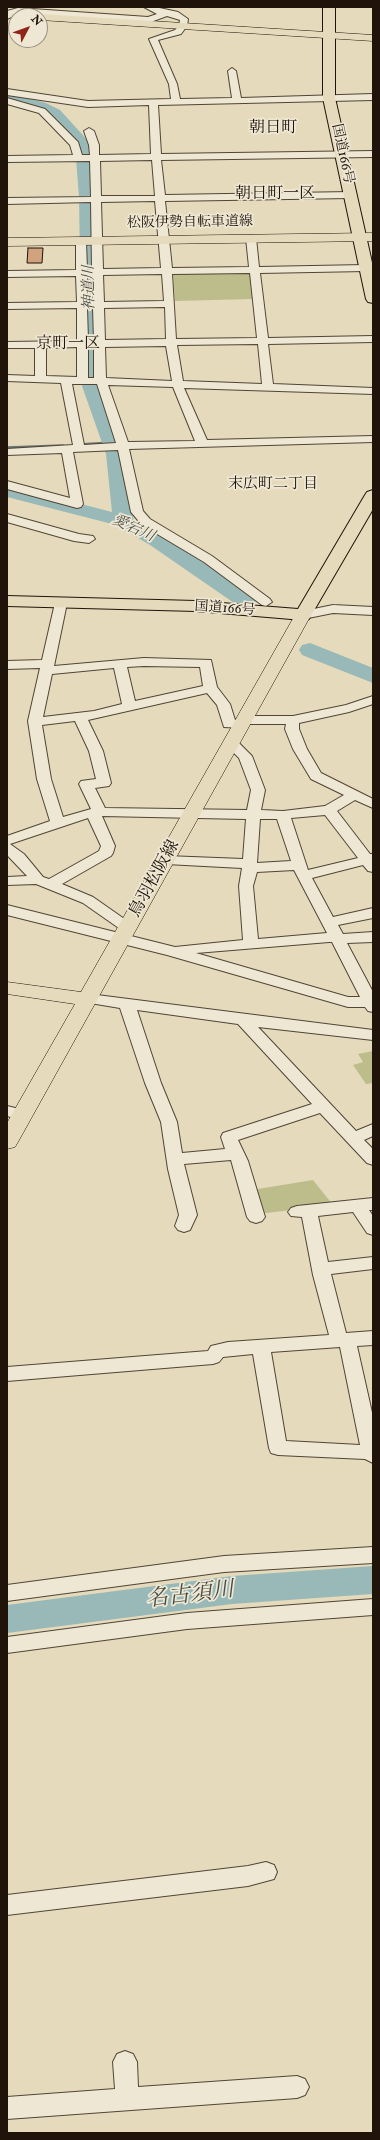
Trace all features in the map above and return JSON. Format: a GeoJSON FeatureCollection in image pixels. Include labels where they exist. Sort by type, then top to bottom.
{"type":"FeatureCollection","features":[{"type":"Feature","properties":{"kind":"highway","name":"国道166号"},"geometry":{"type":"LineString","coordinates":[[328,7],[330,35],[329,98],[373,299]]}},
{"type":"Feature","properties":{"kind":"highway"},"geometry":{"type":"LineString","coordinates":[[303,615],[373,495]]}},
{"type":"Feature","properties":{"kind":"highway","name":"国道166号"},"geometry":{"type":"LineString","coordinates":[[7,601],[196,606],[303,615]]}},
{"type":"Feature","properties":{"kind":"main road"},"geometry":{"type":"LineString","coordinates":[[48,12],[183,26],[373,38]]}},
{"type":"Feature","properties":{"kind":"main road","name":"松阪伊勢自転車道線"},"geometry":{"type":"LineString","coordinates":[[7,242],[373,237]]}},
{"type":"Feature","properties":{"kind":"main road","name":"鳥羽松阪線"},"geometry":{"type":"LineString","coordinates":[[7,1142],[14,1113],[89,999],[124,933],[232,744],[303,615]]}},
{"type":"Feature","properties":{"kind":"main road"},"geometry":{"type":"LineString","coordinates":[[7,988],[89,999]]}},
{"type":"Feature","properties":{"kind":"street"},"geometry":{"type":"LineString","coordinates":[[148,7],[182,18],[184,22],[183,26],[175,33],[159,36],[153,39],[153,42],[173,84],[176,102]]}},
{"type":"Feature","properties":{"kind":"street"},"geometry":{"type":"LineString","coordinates":[[48,12],[148,20],[165,13]]}},
{"type":"Feature","properties":{"kind":"street"},"geometry":{"type":"LineString","coordinates":[[48,23],[148,29],[154,31],[159,36]]}},
{"type":"Feature","properties":{"kind":"street"},"geometry":{"type":"LineString","coordinates":[[232,71],[237,101]]}},
{"type":"Feature","properties":{"kind":"street"},"geometry":{"type":"LineString","coordinates":[[7,92],[88,104],[373,97]]}},
{"type":"Feature","properties":{"kind":"street"},"geometry":{"type":"LineString","coordinates":[[7,101],[42,112],[75,144],[86,158],[95,200],[100,305],[100,382],[123,446],[137,512],[141,517],[208,559],[266,602]]}},
{"type":"Feature","properties":{"kind":"street"},"geometry":{"type":"LineString","coordinates":[[153,103],[156,157],[170,304],[171,342],[178,386],[202,443]]}},
{"type":"Feature","properties":{"kind":"street"},"geometry":{"type":"LineString","coordinates":[[86,158],[94,145],[89,131]]}},
{"type":"Feature","properties":{"kind":"street"},"geometry":{"type":"LineString","coordinates":[[7,159],[373,154]]}},
{"type":"Feature","properties":{"kind":"street"},"geometry":{"type":"LineString","coordinates":[[7,201],[351,195]]}},
{"type":"Feature","properties":{"kind":"street"},"geometry":{"type":"LineString","coordinates":[[251,238],[261,341],[268,388]]}},
{"type":"Feature","properties":{"kind":"street"},"geometry":{"type":"LineString","coordinates":[[81,241],[84,382]]}},
{"type":"Feature","properties":{"kind":"street"},"geometry":{"type":"LineString","coordinates":[[7,274],[365,268]]}},
{"type":"Feature","properties":{"kind":"street"},"geometry":{"type":"LineString","coordinates":[[7,306],[170,304]]}},
{"type":"Feature","properties":{"kind":"street"},"geometry":{"type":"LineString","coordinates":[[7,345],[373,339]]}},
{"type":"Feature","properties":{"kind":"street"},"geometry":{"type":"LineString","coordinates":[[40,380],[41,344]]}},
{"type":"Feature","properties":{"kind":"street"},"geometry":{"type":"LineString","coordinates":[[7,378],[178,386],[373,391]]}},
{"type":"Feature","properties":{"kind":"street"},"geometry":{"type":"LineString","coordinates":[[7,485],[77,504],[75,447],[66,381]]}},
{"type":"Feature","properties":{"kind":"street"},"geometry":{"type":"LineString","coordinates":[[7,452],[75,447],[373,439]]}},
{"type":"Feature","properties":{"kind":"street"},"geometry":{"type":"LineString","coordinates":[[7,518],[78,538],[89,539]]}},
{"type":"Feature","properties":{"kind":"street"},"geometry":{"type":"LineString","coordinates":[[58,823],[44,778],[36,722],[61,603]]}},
{"type":"Feature","properties":{"kind":"street"},"geometry":{"type":"LineString","coordinates":[[303,615],[333,609],[373,611]]}},
{"type":"Feature","properties":{"kind":"street"},"geometry":{"type":"LineString","coordinates":[[303,615],[326,619],[373,621]]}},
{"type":"Feature","properties":{"kind":"street"},"geometry":{"type":"LineString","coordinates":[[7,665],[48,667],[163,662],[206,663],[210,688],[223,704],[229,724],[293,720],[349,708],[372,700]]}},
{"type":"Feature","properties":{"kind":"street"},"geometry":{"type":"LineString","coordinates":[[120,664],[129,705]]}},
{"type":"Feature","properties":{"kind":"street"},"geometry":{"type":"LineString","coordinates":[[36,722],[80,717],[210,688]]}},
{"type":"Feature","properties":{"kind":"street"},"geometry":{"type":"LineString","coordinates":[[44,883],[106,853],[108,846],[86,784],[104,782],[96,751],[80,717]]}},
{"type":"Feature","properties":{"kind":"street"},"geometry":{"type":"LineString","coordinates":[[293,720],[292,729],[300,749],[316,776],[373,804]]}},
{"type":"Feature","properties":{"kind":"street"},"geometry":{"type":"LineString","coordinates":[[232,744],[245,756],[258,790],[253,813],[246,886],[251,944]]}},
{"type":"Feature","properties":{"kind":"street"},"geometry":{"type":"LineString","coordinates":[[7,841],[58,823],[96,812],[192,812],[283,815],[328,810],[354,795]]}},
{"type":"Feature","properties":{"kind":"street"},"geometry":{"type":"LineString","coordinates":[[328,810],[371,862]]}},
{"type":"Feature","properties":{"kind":"street"},"geometry":{"type":"LineString","coordinates":[[7,910],[124,933],[171,951],[348,1002],[370,995],[302,871],[283,815]]}},
{"type":"Feature","properties":{"kind":"street"},"geometry":{"type":"LineString","coordinates":[[7,848],[19,857],[44,883]]}},
{"type":"Feature","properties":{"kind":"street"},"geometry":{"type":"LineString","coordinates":[[166,860],[302,871],[371,862]]}},
{"type":"Feature","properties":{"kind":"street"},"geometry":{"type":"LineString","coordinates":[[7,881],[44,883],[88,900],[124,933]]}},
{"type":"Feature","properties":{"kind":"street"},"geometry":{"type":"LineString","coordinates":[[330,922],[373,913]]}},
{"type":"Feature","properties":{"kind":"street"},"geometry":{"type":"LineString","coordinates":[[171,951],[329,937],[339,940],[373,937]]}},
{"type":"Feature","properties":{"kind":"street"},"geometry":{"type":"LineString","coordinates":[[89,999],[244,1020],[373,1035]]}},
{"type":"Feature","properties":{"kind":"street"},"geometry":{"type":"LineString","coordinates":[[127,1005],[153,1083],[169,1122],[174,1159],[188,1215],[184,1226]]}},
{"type":"Feature","properties":{"kind":"street"},"geometry":{"type":"LineString","coordinates":[[244,1020],[373,1159]]}},
{"type":"Feature","properties":{"kind":"street"},"geometry":{"type":"LineString","coordinates":[[256,1217],[240,1160],[235,1154],[229,1137],[323,1106]]}},
{"type":"Feature","properties":{"kind":"street"},"geometry":{"type":"LineString","coordinates":[[353,1138],[373,1130]]}},
{"type":"Feature","properties":{"kind":"street"},"geometry":{"type":"LineString","coordinates":[[174,1159],[235,1154]]}},
{"type":"Feature","properties":{"kind":"street"},"geometry":{"type":"LineString","coordinates":[[261,1346],[278,1448],[360,1452],[372,1454],[368,1409],[343,1340],[303,1212],[365,1205],[373,1229]]}},
{"type":"Feature","properties":{"kind":"street"},"geometry":{"type":"LineString","coordinates":[[322,1269],[373,1263]]}},
{"type":"Feature","properties":{"kind":"street"},"geometry":{"type":"LineString","coordinates":[[7,1374],[213,1357],[217,1351],[261,1346],[373,1338]]}},
{"type":"Feature","properties":{"kind":"street"},"geometry":{"type":"LineString","coordinates":[[7,1594],[224,1564],[373,1555]]}},
{"type":"Feature","properties":{"kind":"street"},"geometry":{"type":"LineString","coordinates":[[7,1645],[187,1621],[373,1607]]}},
{"type":"Feature","properties":{"kind":"street"},"geometry":{"type":"LineString","coordinates":[[7,1905],[248,1876],[266,1872]]}},
{"type":"Feature","properties":{"kind":"street"},"geometry":{"type":"LineString","coordinates":[[125,2062],[127,2099]]}},
{"type":"Feature","properties":{"kind":"street"},"geometry":{"type":"LineString","coordinates":[[7,2108],[297,2087]]}},
{"type":"Feature","properties":{"kind":"green space"},"geometry":{"type":"Polygon","coordinates":[[[251,273],[252,299],[175,301],[173,274],[251,273]]]}},
{"type":"Feature","properties":{"kind":"green space"},"geometry":{"type":"Polygon","coordinates":[[[373,1051],[373,1083],[366,1084],[353,1065],[363,1062],[358,1054],[373,1051]]]}},
{"type":"Feature","properties":{"kind":"green space"},"geometry":{"type":"Polygon","coordinates":[[[313,1180],[333,1205],[258,1214],[252,1190],[313,1180]]]}},
{"type":"Feature","properties":{"kind":"building"},"geometry":{"type":"Polygon","coordinates":[[[28,248],[43,248],[42,263],[27,263],[28,248]]]}},
{"type":"Feature","properties":{"kind":"waterway","name":"神道川"},"geometry":{"type":"LineString","coordinates":[[7,98],[40,106],[54,113],[83,144],[86,160],[88,197],[92,386],[116,454],[123,521]]}},
{"type":"Feature","properties":{"kind":"waterway"},"geometry":{"type":"LineString","coordinates":[[79,445],[112,443]]}},
{"type":"Feature","properties":{"kind":"waterway"},"geometry":{"type":"LineString","coordinates":[[7,448],[63,446]]}},
{"type":"Feature","properties":{"kind":"waterway","name":"愛宕川"},"geometry":{"type":"LineString","coordinates":[[7,491],[123,521]]}},
{"type":"Feature","properties":{"kind":"waterway","name":"愛宕川"},"geometry":{"type":"LineString","coordinates":[[123,521],[158,540],[245,600]]}},
{"type":"Feature","properties":{"kind":"waterway","name":"愛宕川"},"geometry":{"type":"LineString","coordinates":[[310,650],[373,676]]}},
{"type":"Feature","properties":{"kind":"waterway","name":"名古須川"},"geometry":{"type":"LineString","coordinates":[[7,1619],[232,1590],[373,1580]]}},
{"type":"Feature","properties":{"kind":"district","name":"朝日町"},"geometry":{"type":"Point","coordinates":[273,129]}},
{"type":"Feature","properties":{"kind":"district","name":"朝日町一区"},"geometry":{"type":"Point","coordinates":[275,195]}},
{"type":"Feature","properties":{"kind":"district","name":"京町一区"},"geometry":{"type":"Point","coordinates":[68,345]}},
{"type":"Feature","properties":{"kind":"district","name":"末広町二丁目"},"geometry":{"type":"Point","coordinates":[273,485]}}]}
